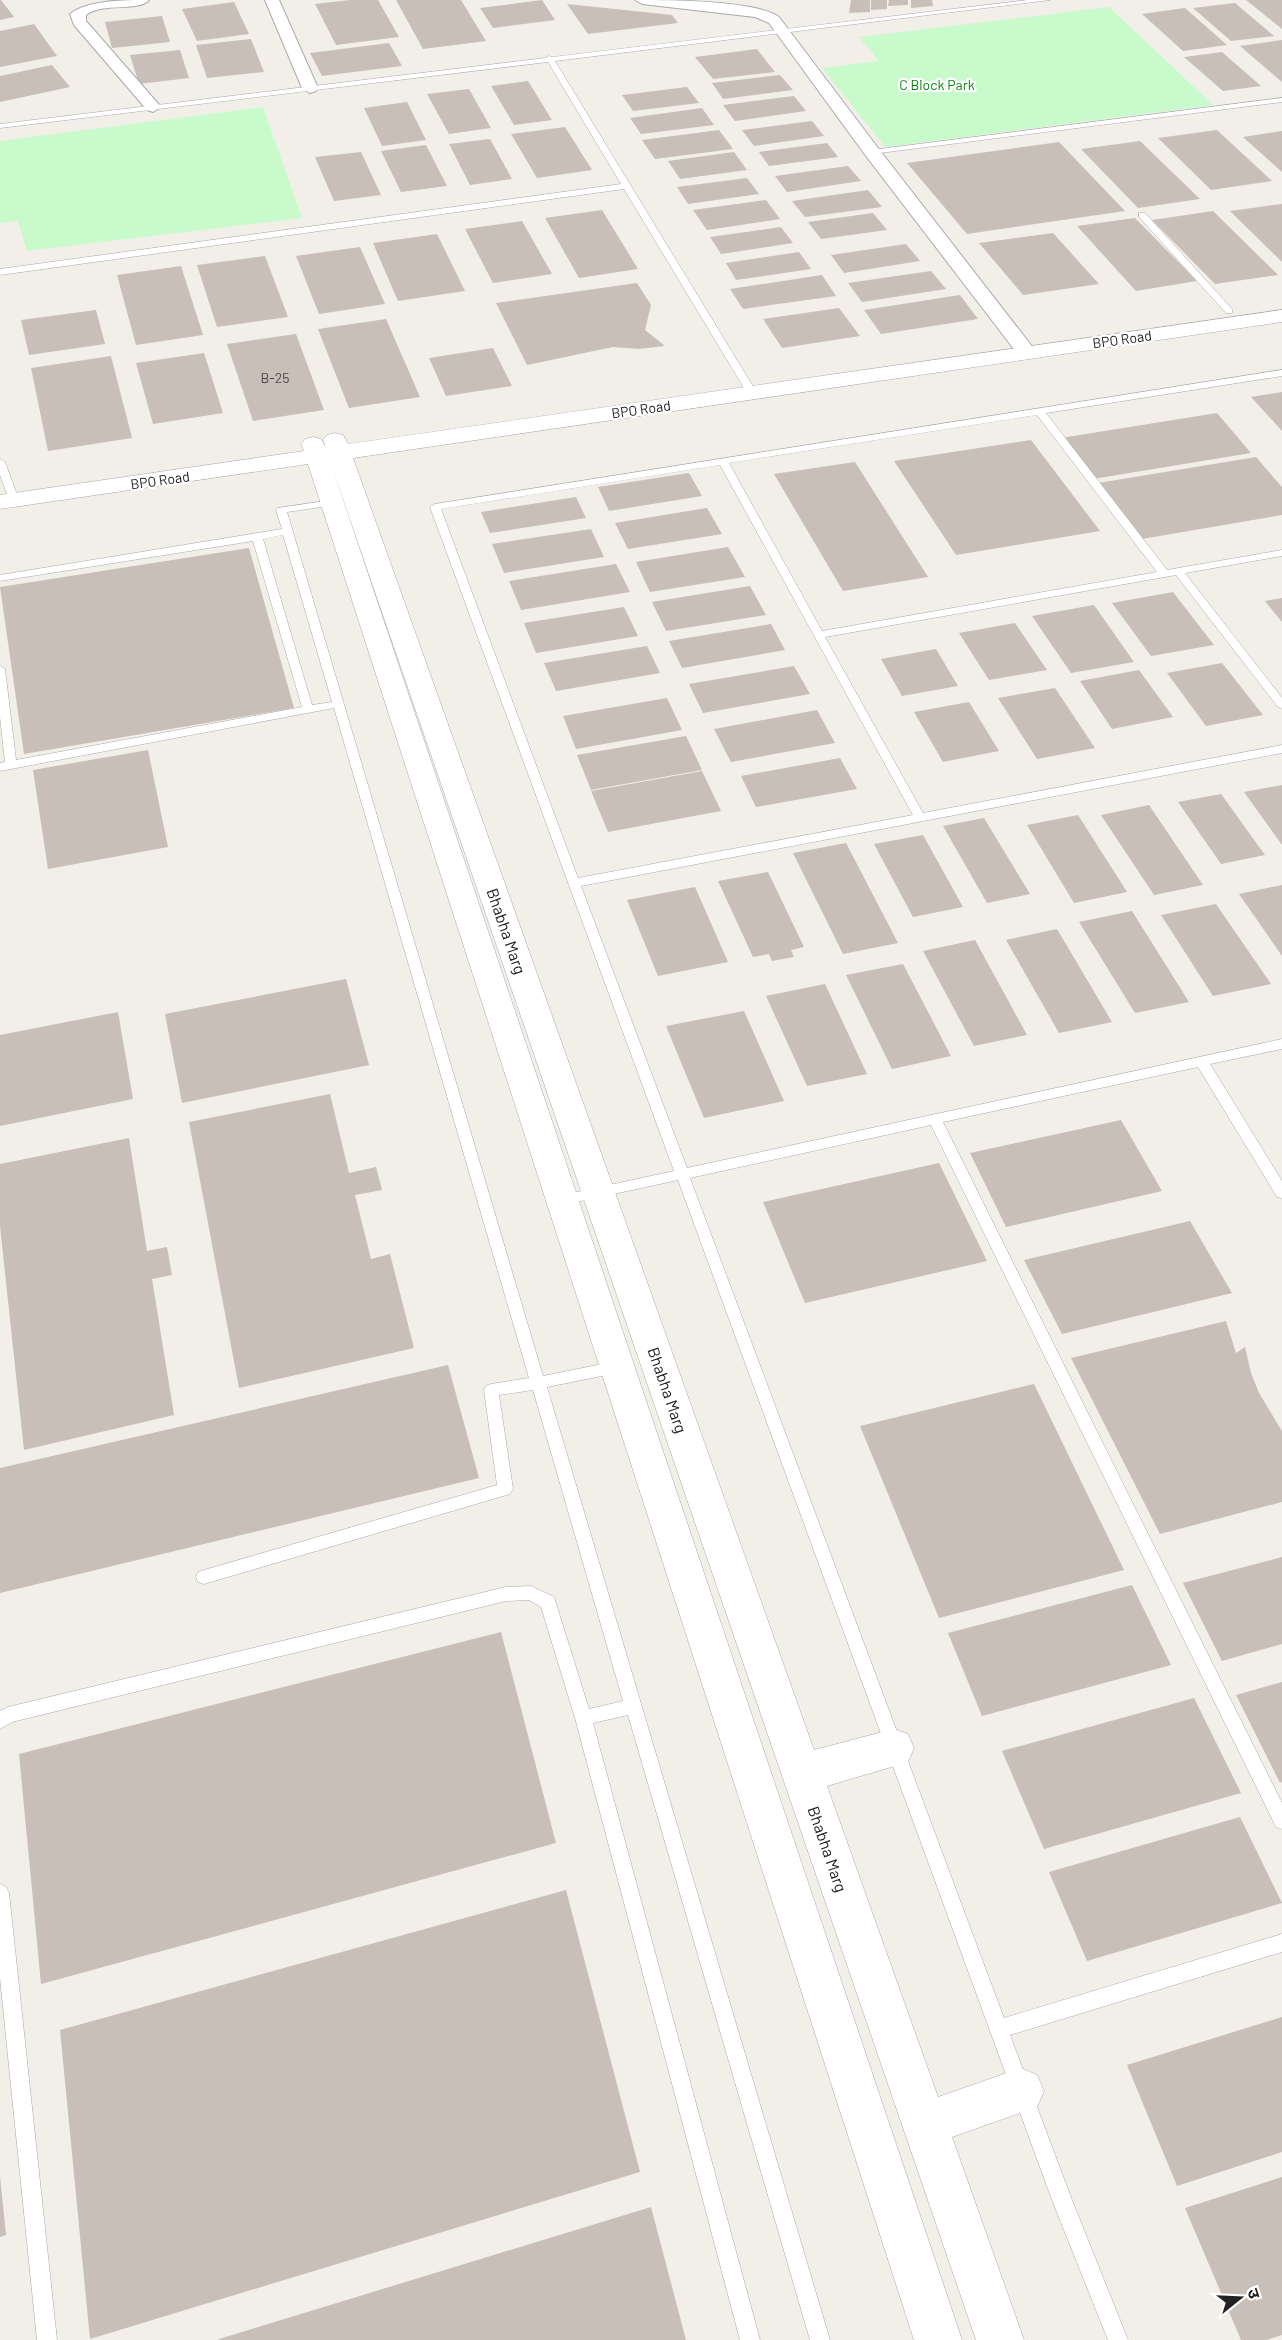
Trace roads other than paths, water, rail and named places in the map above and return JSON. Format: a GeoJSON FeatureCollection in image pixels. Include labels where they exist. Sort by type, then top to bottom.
{"type":"FeatureCollection","features":[{"type":"Feature","properties":{"kind":"street"},"geometry":{"type":"LineString","coordinates":[[142,0],[96,5],[83,9],[78,15],[79,21],[153,107]]}},
{"type":"Feature","properties":{"kind":"street"},"geometry":{"type":"LineString","coordinates":[[272,0],[310,88]]}},
{"type":"Feature","properties":{"kind":"street"},"geometry":{"type":"LineString","coordinates":[[642,0],[755,12],[766,14],[774,20],[1022,347]]}},
{"type":"Feature","properties":{"kind":"street","name":"BPO Road"},"geometry":{"type":"LineString","coordinates":[[1022,347],[1229,310],[1282,303]]}},
{"type":"Feature","properties":{"kind":"street","name":"BPO Road"},"geometry":{"type":"LineString","coordinates":[[5,493],[1022,347],[1282,316]]}},
{"type":"Feature","properties":{"kind":"street","name":"Bhabha Marg"},"geometry":{"type":"LineString","coordinates":[[326,448],[332,503],[939,2340]]}},
{"type":"Feature","properties":{"kind":"street","name":"Bhabha Marg"},"geometry":{"type":"LineString","coordinates":[[326,448],[598,1192],[1000,2340]]}},
{"type":"Feature","properties":{"kind":"street"},"geometry":{"type":"LineString","coordinates":[[801,1773],[894,1748]]}},
{"type":"Feature","properties":{"kind":"street"},"geometry":{"type":"LineString","coordinates":[[924,2124],[1022,2091]]}},
{"type":"Feature","properties":{"kind":"lane"},"geometry":{"type":"LineString","coordinates":[[0,126],[780,30],[1046,0]]}},
{"type":"Feature","properties":{"kind":"lane"},"geometry":{"type":"LineString","coordinates":[[949,2],[949,11]]}},
{"type":"Feature","properties":{"kind":"lane"},"geometry":{"type":"LineString","coordinates":[[549,58],[748,387]]}},
{"type":"Feature","properties":{"kind":"lane"},"geometry":{"type":"LineString","coordinates":[[872,152],[1282,100]]}},
{"type":"Feature","properties":{"kind":"lane"},"geometry":{"type":"LineString","coordinates":[[0,272],[626,186]]}},
{"type":"Feature","properties":{"kind":"lane"},"geometry":{"type":"LineString","coordinates":[[1142,216],[1229,310]]}},
{"type":"Feature","properties":{"kind":"lane"},"geometry":{"type":"LineString","coordinates":[[1118,2340],[894,1748],[435,507],[1282,373]]}},
{"type":"Feature","properties":{"kind":"lane"},"geometry":{"type":"LineString","coordinates":[[1039,411],[1164,574]]}},
{"type":"Feature","properties":{"kind":"lane"},"geometry":{"type":"LineString","coordinates":[[723,461],[920,818]]}},
{"type":"Feature","properties":{"kind":"lane"},"geometry":{"type":"LineString","coordinates":[[0,462],[5,493]]}},
{"type":"Feature","properties":{"kind":"lane"},"geometry":{"type":"LineString","coordinates":[[332,503],[281,510],[820,2340]]}},
{"type":"Feature","properties":{"kind":"lane"},"geometry":{"type":"LineString","coordinates":[[0,578],[287,531]]}},
{"type":"Feature","properties":{"kind":"lane"},"geometry":{"type":"LineString","coordinates":[[257,537],[308,710]]}},
{"type":"Feature","properties":{"kind":"lane"},"geometry":{"type":"LineString","coordinates":[[819,635],[1282,553]]}},
{"type":"Feature","properties":{"kind":"lane"},"geometry":{"type":"LineString","coordinates":[[1179,572],[1282,705]]}},
{"type":"Feature","properties":{"kind":"lane"},"geometry":{"type":"LineString","coordinates":[[0,669],[5,766],[338,704]]}},
{"type":"Feature","properties":{"kind":"lane"},"geometry":{"type":"LineString","coordinates":[[574,883],[1282,749]]}},
{"type":"Feature","properties":{"kind":"lane"},"geometry":{"type":"LineString","coordinates":[[562,1200],[1282,1044]]}},
{"type":"Feature","properties":{"kind":"lane"},"geometry":{"type":"LineString","coordinates":[[1201,1061],[1282,1194]]}},
{"type":"Feature","properties":{"kind":"lane"},"geometry":{"type":"LineString","coordinates":[[935,1119],[1282,1821]]}},
{"type":"Feature","properties":{"kind":"lane"},"geometry":{"type":"LineString","coordinates":[[204,1577],[505,1489],[491,1390],[617,1367]]}},
{"type":"Feature","properties":{"kind":"lane"},"geometry":{"type":"LineString","coordinates":[[0,1721],[8,1715],[506,1594],[531,1593],[548,1602],[583,1718],[750,2340]]}},
{"type":"Feature","properties":{"kind":"lane"},"geometry":{"type":"LineString","coordinates":[[583,1718],[633,1706]]}},
{"type":"Feature","properties":{"kind":"lane"},"geometry":{"type":"LineString","coordinates":[[0,1893],[47,2340]]}},
{"type":"Feature","properties":{"kind":"lane"},"geometry":{"type":"LineString","coordinates":[[999,2029],[1282,1943]]}},
{"type":"Feature","properties":{"kind":"park label","name":"C Block Park"},"geometry":{"type":"Point","coordinates":[937,84]}}]}
